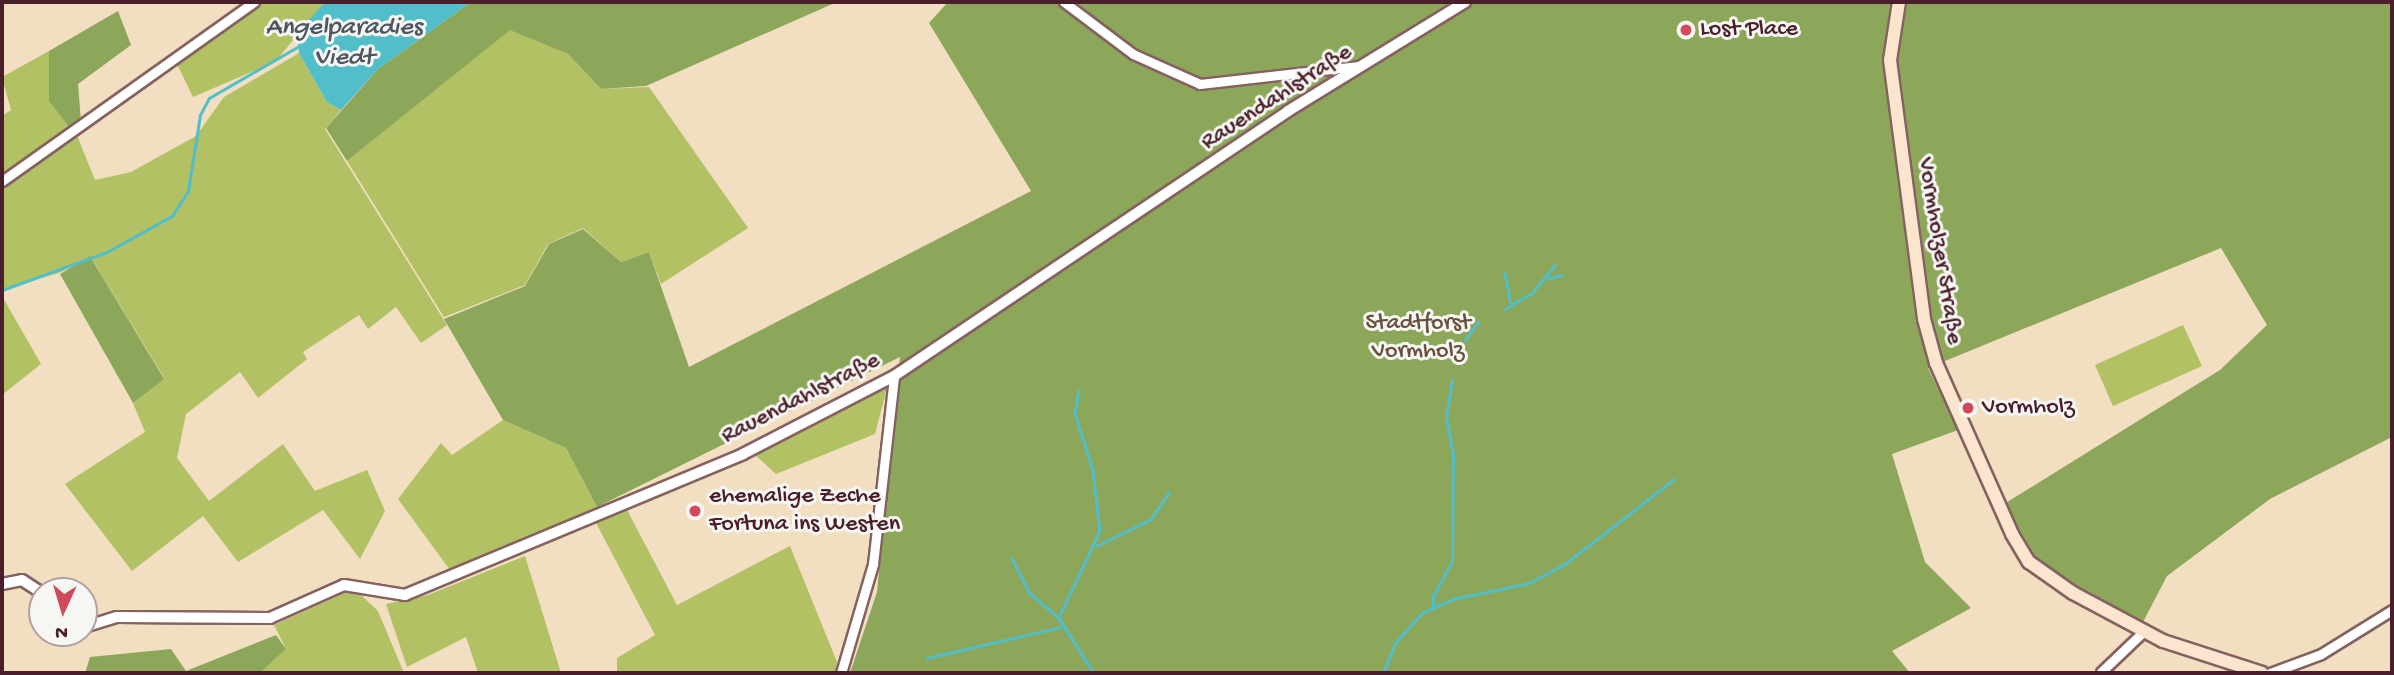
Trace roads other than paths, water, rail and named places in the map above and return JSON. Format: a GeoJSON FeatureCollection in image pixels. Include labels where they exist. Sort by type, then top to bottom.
{"type":"FeatureCollection","features":[{"type":"Feature","properties":{"kind":"main road","name":"Vormholzer Straße"},"geometry":{"type":"LineString","coordinates":[[1899,2],[1889,60],[1924,319],[1936,363],[2023,554],[2050,578],[2144,631],[2262,673]]}},
{"type":"Feature","properties":{"kind":"street"},"geometry":{"type":"LineString","coordinates":[[2,181],[254,2]]}},
{"type":"Feature","properties":{"kind":"street"},"geometry":{"type":"LineString","coordinates":[[1064,2],[1133,54],[1200,84],[1364,66]]}},
{"type":"Feature","properties":{"kind":"street","name":"Rauendahlstraße"},"geometry":{"type":"LineString","coordinates":[[98,623],[117,617],[270,618],[344,585],[387,597],[414,592],[743,454],[894,376],[1465,2]]}},
{"type":"Feature","properties":{"kind":"street"},"geometry":{"type":"LineString","coordinates":[[841,673],[873,564],[894,376]]}},
{"type":"Feature","properties":{"kind":"street"},"geometry":{"type":"LineString","coordinates":[[2,584],[22,580],[28,584]]}},
{"type":"Feature","properties":{"kind":"street"},"geometry":{"type":"LineString","coordinates":[[2270,673],[2329,650],[2392,610]]}},
{"type":"Feature","properties":{"kind":"street"},"geometry":{"type":"LineString","coordinates":[[2101,672],[2144,631]]}},
{"type":"Feature","properties":{"kind":"water","name":"Angelparadies Viedt"},"geometry":{"type":"Polygon","coordinates":[[[325,2],[471,2],[378,69],[341,110],[327,102],[299,53],[297,33],[325,2]]]}},
{"type":"Feature","properties":{"kind":"waterway"},"geometry":{"type":"LineString","coordinates":[[2,290],[107,252],[172,216],[188,191],[200,115],[209,98],[299,46]]}},
{"type":"Feature","properties":{"kind":"waterway"},"geometry":{"type":"LineString","coordinates":[[1505,309],[1532,293],[1555,265]]}},
{"type":"Feature","properties":{"kind":"waterway"},"geometry":{"type":"LineString","coordinates":[[1505,273],[1511,304]]}},
{"type":"Feature","properties":{"kind":"waterway"},"geometry":{"type":"LineString","coordinates":[[1548,278],[1562,275]]}},
{"type":"Feature","properties":{"kind":"waterway"},"geometry":{"type":"LineString","coordinates":[[1465,340],[1478,322]]}},
{"type":"Feature","properties":{"kind":"waterway"},"geometry":{"type":"LineString","coordinates":[[1433,608],[1433,596],[1452,562],[1453,454],[1446,418],[1452,379]]}},
{"type":"Feature","properties":{"kind":"waterway"},"geometry":{"type":"LineString","coordinates":[[1079,391],[1075,413],[1093,470],[1100,531],[1059,618],[1094,673]]}},
{"type":"Feature","properties":{"kind":"waterway"},"geometry":{"type":"LineString","coordinates":[[1383,673],[1395,643],[1422,613],[1453,599],[1529,583],[1565,564],[1674,479]]}},
{"type":"Feature","properties":{"kind":"waterway"},"geometry":{"type":"LineString","coordinates":[[1096,546],[1151,519],[1169,492]]}},
{"type":"Feature","properties":{"kind":"waterway"},"geometry":{"type":"LineString","coordinates":[[1012,558],[1030,593],[1058,617]]}},
{"type":"Feature","properties":{"kind":"waterway"},"geometry":{"type":"LineString","coordinates":[[927,658],[1061,627]]}},
{"type":"Feature","properties":{"kind":"place","name":"Lost Place"},"geometry":{"type":"Point","coordinates":[1686,30]}},
{"type":"Feature","properties":{"kind":"place","name":"Vormholz"},"geometry":{"type":"Point","coordinates":[1968,408]}},
{"type":"Feature","properties":{"kind":"place","name":"ehemalige Zeche Fortuna ins Westen"},"geometry":{"type":"Point","coordinates":[695,511]}},
{"type":"Feature","properties":{"kind":"park label","name":"Stadtforst Vormholz"},"geometry":{"type":"Point","coordinates":[1418,338]}}]}
